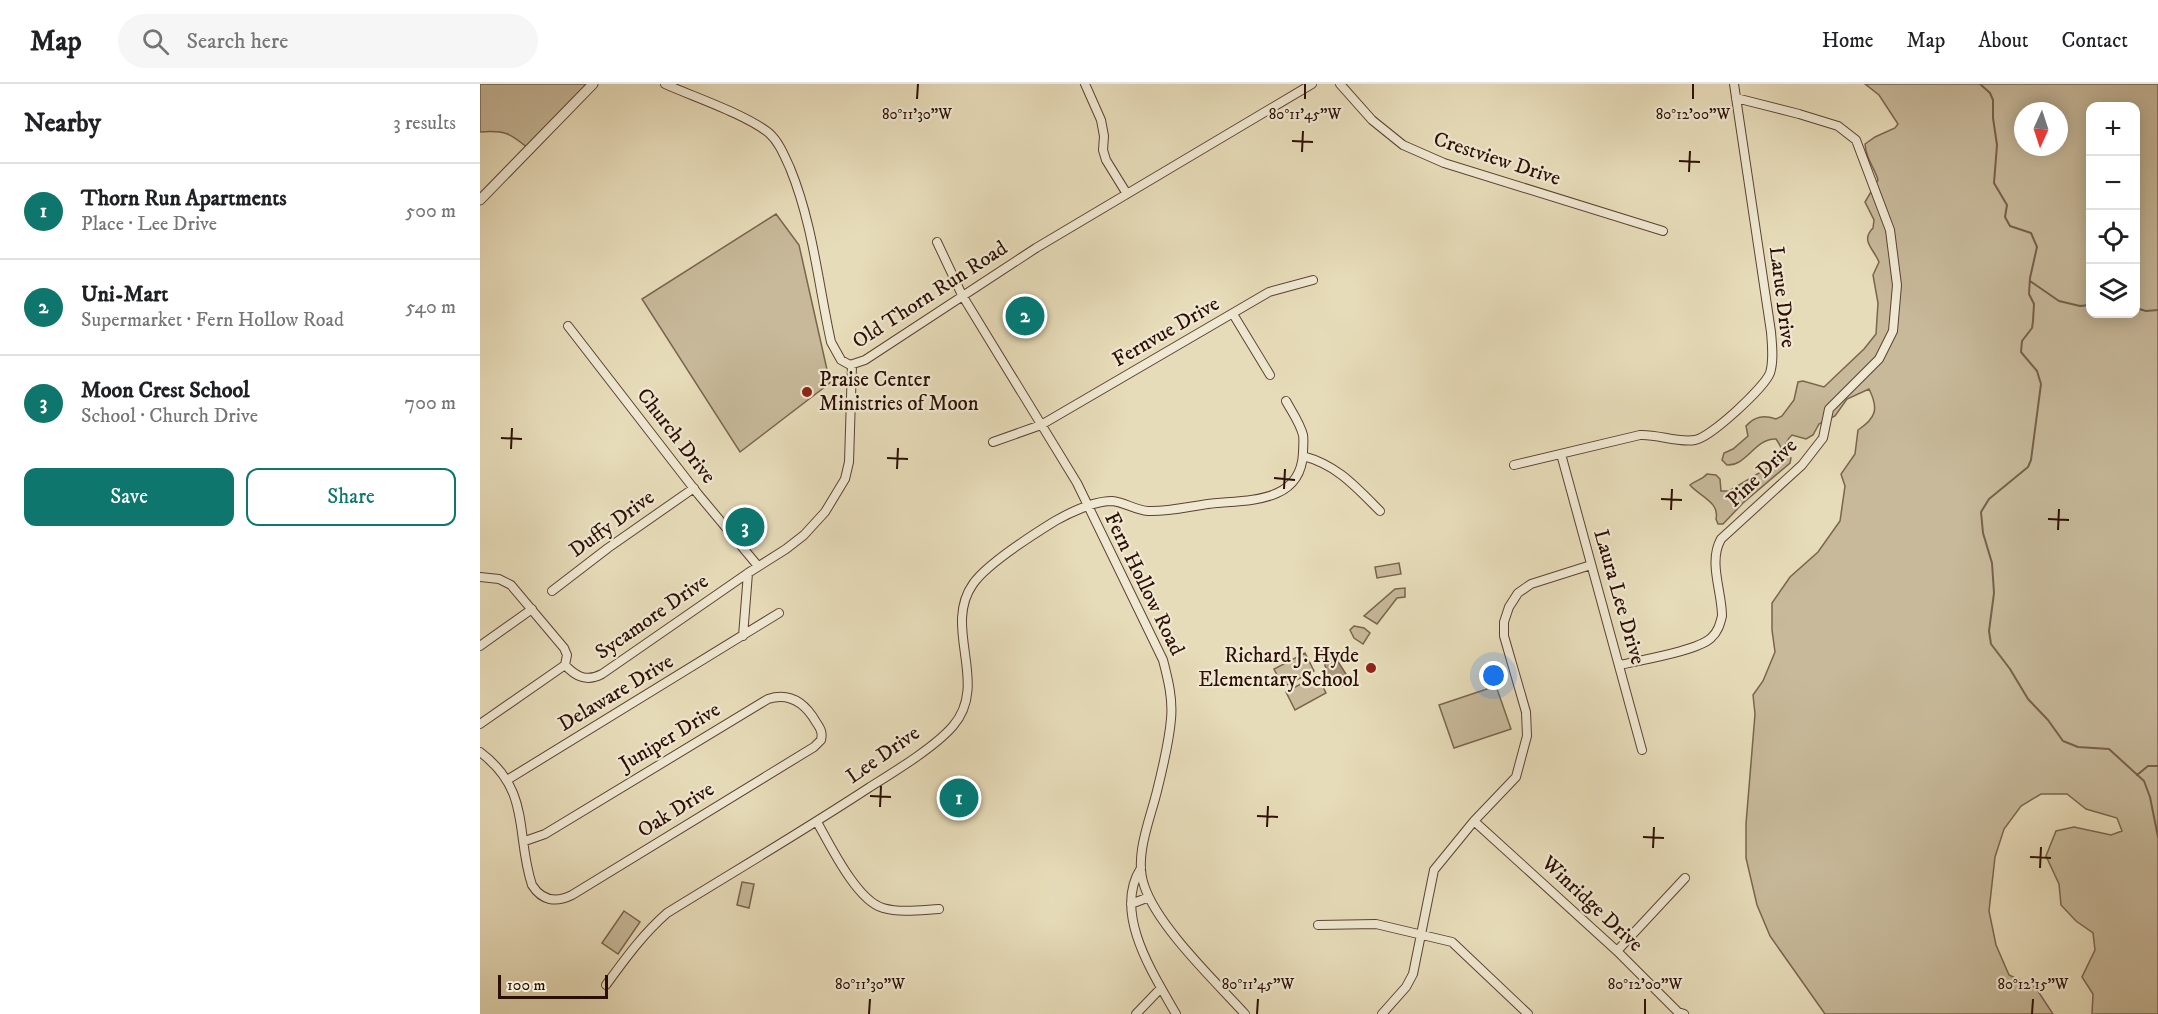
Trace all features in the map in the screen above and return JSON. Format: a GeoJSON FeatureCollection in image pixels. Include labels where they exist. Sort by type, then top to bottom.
{"type":"FeatureCollection","features":[{"type":"Feature","properties":{"kind":"street"},"geometry":{"type":"LineString","coordinates":[[480,200],[593,84]]}},
{"type":"Feature","properties":{"kind":"street","name":"Old Thorn Run Road"},"geometry":{"type":"LineString","coordinates":[[665,84],[750,122],[766,131],[778,143],[796,182],[806,213],[831,342],[841,360],[852,365],[865,360],[1036,248],[1312,84]]}},
{"type":"Feature","properties":{"kind":"street"},"geometry":{"type":"LineString","coordinates":[[1085,84],[1101,120],[1106,160],[1127,194]]}},
{"type":"Feature","properties":{"kind":"street","name":"Crestview Drive"},"geometry":{"type":"LineString","coordinates":[[1340,84],[1372,120],[1403,145],[1444,163],[1663,231]]}},
{"type":"Feature","properties":{"kind":"street","name":"Larue Drive"},"geometry":{"type":"LineString","coordinates":[[1514,465],[1640,435],[1689,440],[1702,438],[1744,403],[1766,380],[1772,360],[1771,332],[1734,84]]}},
{"type":"Feature","properties":{"kind":"street","name":"Pine Drive"},"geometry":{"type":"LineString","coordinates":[[1620,666],[1698,645],[1712,637],[1717,631],[1722,616],[1715,553],[1721,538],[1802,465],[1822,438],[1829,409],[1879,359],[1893,331],[1897,285],[1890,230],[1856,140],[1838,126],[1736,98]]}},
{"type":"Feature","properties":{"kind":"street","name":"Fern Hollow Road"},"geometry":{"type":"LineString","coordinates":[[938,242],[962,295],[1077,483],[1163,660],[1170,688],[1171,717],[1166,752],[1145,842],[1141,868],[1144,886],[1163,920],[1192,957],[1245,1014]]}},
{"type":"Feature","properties":{"kind":"street","name":"Fernvue Drive"},"geometry":{"type":"LineString","coordinates":[[993,441],[1041,425],[1269,292],[1313,280]]}},
{"type":"Feature","properties":{"kind":"street"},"geometry":{"type":"LineString","coordinates":[[1233,314],[1270,375]]}},
{"type":"Feature","properties":{"kind":"street","name":"Church Drive"},"geometry":{"type":"LineString","coordinates":[[568,326],[758,566]]}},
{"type":"Feature","properties":{"kind":"street","name":"Sycamore Drive"},"geometry":{"type":"LineString","coordinates":[[565,665],[581,677],[592,679],[597,677],[786,549],[812,527],[836,498],[845,479],[852,428],[852,365]]}},
{"type":"Feature","properties":{"kind":"street"},"geometry":{"type":"LineString","coordinates":[[1287,401],[1303,436],[1303,456],[1320,460],[1341,473],[1380,511]]}},
{"type":"Feature","properties":{"kind":"street","name":"Laura Lee Drive"},"geometry":{"type":"LineString","coordinates":[[1561,454],[1642,750]]}},
{"type":"Feature","properties":{"kind":"street","name":"Lee Drive"},"geometry":{"type":"LineString","coordinates":[[606,985],[644,934],[667,913],[817,822],[898,769],[952,728],[966,704],[969,687],[961,634],[962,609],[972,584],[987,568],[1056,520],[1087,507],[1112,501],[1145,511],[1153,511],[1258,500],[1287,489],[1302,467],[1303,456]]}},
{"type":"Feature","properties":{"kind":"street","name":"Duffy Drive"},"geometry":{"type":"LineString","coordinates":[[552,591],[615,543],[694,488]]}},
{"type":"Feature","properties":{"kind":"street"},"geometry":{"type":"LineString","coordinates":[[1382,1014],[1410,981],[1415,967],[1434,870],[1474,821],[1516,777],[1527,736],[1526,712],[1504,636],[1504,622],[1509,607],[1518,593],[1531,584],[1591,565]]}},
{"type":"Feature","properties":{"kind":"street"},"geometry":{"type":"LineString","coordinates":[[743,636],[748,573]]}},
{"type":"Feature","properties":{"kind":"street"},"geometry":{"type":"LineString","coordinates":[[480,578],[505,581],[517,591],[566,651],[565,665],[480,724]]}},
{"type":"Feature","properties":{"kind":"street"},"geometry":{"type":"LineString","coordinates":[[480,646],[532,609]]}},
{"type":"Feature","properties":{"kind":"street","name":"Delaware Drive"},"geometry":{"type":"LineString","coordinates":[[507,780],[779,613]]}},
{"type":"Feature","properties":{"kind":"street","name":"Juniper Drive"},"geometry":{"type":"LineString","coordinates":[[525,841],[545,834],[768,699],[785,697],[802,704],[812,715],[822,736]]}},
{"type":"Feature","properties":{"kind":"street","name":"Oak Drive"},"geometry":{"type":"LineString","coordinates":[[525,841],[530,879],[536,890],[542,896],[557,900],[572,895],[814,747],[820,742],[822,736]]}},
{"type":"Feature","properties":{"kind":"street"},"geometry":{"type":"LineString","coordinates":[[480,752],[507,780],[518,807],[525,841]]}},
{"type":"Feature","properties":{"kind":"street","name":"Winridge Drive"},"geometry":{"type":"LineString","coordinates":[[1474,821],[1617,951],[1678,1012],[1684,1014]]}},
{"type":"Feature","properties":{"kind":"street"},"geometry":{"type":"LineString","coordinates":[[817,822],[846,873],[864,896],[882,908],[939,909]]}},
{"type":"Feature","properties":{"kind":"street"},"geometry":{"type":"LineString","coordinates":[[1141,868],[1134,883],[1131,915],[1135,931],[1161,988],[1176,1014]]}},
{"type":"Feature","properties":{"kind":"street"},"geometry":{"type":"LineString","coordinates":[[1617,951],[1685,878]]}},
{"type":"Feature","properties":{"kind":"street"},"geometry":{"type":"LineString","coordinates":[[1131,904],[1149,897]]}},
{"type":"Feature","properties":{"kind":"street"},"geometry":{"type":"LineString","coordinates":[[1318,926],[1376,924],[1452,942],[1528,1014]]}},
{"type":"Feature","properties":{"kind":"street"},"geometry":{"type":"LineString","coordinates":[[1136,1014],[1161,988]]}},
{"type":"Feature","properties":{"kind":"shaded area"},"geometry":{"type":"Polygon","coordinates":[[[480,84],[593,84],[529,149],[507,134],[480,132],[480,84]]]}},
{"type":"Feature","properties":{"kind":"shaded area"},"geometry":{"type":"Polygon","coordinates":[[[1865,84],[2158,84],[2158,1014],[2092,1014],[2093,994],[2082,977],[2095,950],[2093,933],[2076,921],[2061,905],[2059,884],[2046,856],[2056,831],[2074,827],[2111,835],[2122,831],[2117,818],[2086,809],[2067,794],[2041,794],[2021,806],[2004,829],[1995,857],[1989,911],[1996,945],[2009,975],[2036,988],[2053,1014],[1825,1014],[1770,936],[1757,905],[1746,858],[1746,824],[1755,714],[1753,695],[1763,681],[1775,652],[1772,603],[1790,577],[1818,552],[1840,521],[1845,486],[1841,474],[1855,454],[1858,430],[1869,421],[1875,408],[1869,389],[1847,399],[1835,416],[1819,424],[1813,435],[1806,439],[1792,435],[1787,441],[1785,450],[1791,458],[1790,463],[1743,503],[1723,524],[1718,524],[1712,504],[1690,485],[1707,474],[1716,475],[1720,479],[1721,491],[1729,491],[1776,463],[1782,451],[1776,439],[1762,443],[1734,464],[1727,465],[1722,460],[1724,453],[1733,449],[1748,436],[1746,426],[1753,420],[1764,417],[1776,419],[1782,416],[1794,400],[1798,382],[1803,381],[1824,387],[1864,349],[1876,334],[1878,303],[1873,275],[1879,262],[1868,241],[1874,220],[1865,202],[1878,180],[1865,144],[1895,128],[1898,124],[1879,95],[1865,84]]]}},
{"type":"Feature","properties":{"kind":"shaded area"},"geometry":{"type":"Polygon","coordinates":[[[776,214],[799,245],[830,383],[740,452],[642,299],[776,214]]]}},
{"type":"Feature","properties":{"kind":"shaded area"},"geometry":{"type":"Polygon","coordinates":[[[1399,563],[1401,574],[1377,578],[1375,567],[1399,563]]]}},
{"type":"Feature","properties":{"kind":"shaded area"},"geometry":{"type":"Polygon","coordinates":[[[1405,588],[1405,597],[1397,598],[1377,624],[1364,616],[1395,589],[1405,588]]]}},
{"type":"Feature","properties":{"kind":"shaded area"},"geometry":{"type":"Polygon","coordinates":[[[1354,626],[1364,628],[1370,633],[1363,644],[1354,638],[1350,630],[1354,626]]]}},
{"type":"Feature","properties":{"kind":"shaded area"},"geometry":{"type":"Polygon","coordinates":[[[1328,646],[1351,682],[1342,686],[1328,676],[1321,651],[1328,646]]]}},
{"type":"Feature","properties":{"kind":"shaded area"},"geometry":{"type":"Polygon","coordinates":[[[1305,653],[1314,671],[1283,687],[1274,669],[1305,653]]]}},
{"type":"Feature","properties":{"kind":"shaded area"},"geometry":{"type":"Polygon","coordinates":[[[1317,675],[1326,693],[1295,710],[1286,692],[1317,675]]]}},
{"type":"Feature","properties":{"kind":"shaded area"},"geometry":{"type":"Polygon","coordinates":[[[1496,686],[1511,729],[1454,748],[1439,705],[1496,686]]]}},
{"type":"Feature","properties":{"kind":"shaded area"},"geometry":{"type":"Polygon","coordinates":[[[742,882],[754,884],[749,908],[737,905],[742,882]]]}},
{"type":"Feature","properties":{"kind":"shaded area"},"geometry":{"type":"Polygon","coordinates":[[[624,911],[640,922],[618,954],[602,943],[624,911]]]}},
{"type":"Feature","properties":{"kind":"waterway"},"geometry":{"type":"LineString","coordinates":[[1980,84],[1990,93],[1993,100],[1997,145],[1994,183],[2007,205],[2005,217],[2010,226],[2031,233],[2037,247],[2029,294],[2034,304],[2032,328],[2022,341],[2021,352],[2037,371],[2041,384],[2031,460],[2028,467],[1989,499],[1981,512],[1983,533],[1992,563],[1994,593],[1989,631],[1991,644],[2010,669],[2028,699],[2048,720],[2063,741],[2078,747],[2109,749],[2144,781],[2150,797],[2158,837]]}},
{"type":"Feature","properties":{"kind":"waterway"},"geometry":{"type":"LineString","coordinates":[[2030,281],[2059,301],[2086,305]]}},
{"type":"Feature","properties":{"kind":"waterway"},"geometry":{"type":"LineString","coordinates":[[2140,309],[2158,310]]}},
{"type":"Feature","properties":{"kind":"waterway"},"geometry":{"type":"LineString","coordinates":[[2137,775],[2148,766],[2158,766]]}},
{"type":"Feature","properties":{"kind":"place","name":"Uni-Mart"},"geometry":{"type":"Point","coordinates":[1025,316]}},
{"type":"Feature","properties":{"kind":"place","name":"Praise Center Ministries of Moon"},"geometry":{"type":"Point","coordinates":[807,392]}},
{"type":"Feature","properties":{"kind":"place","name":"Moon Crest School"},"geometry":{"type":"Point","coordinates":[745,527]}},
{"type":"Feature","properties":{"kind":"place","name":"Richard J. Hyde Elementary School"},"geometry":{"type":"Point","coordinates":[1371,668]}},
{"type":"Feature","properties":{"kind":"place","name":"Thorn Run Apartments"},"geometry":{"type":"Point","coordinates":[959,798]}}]}
